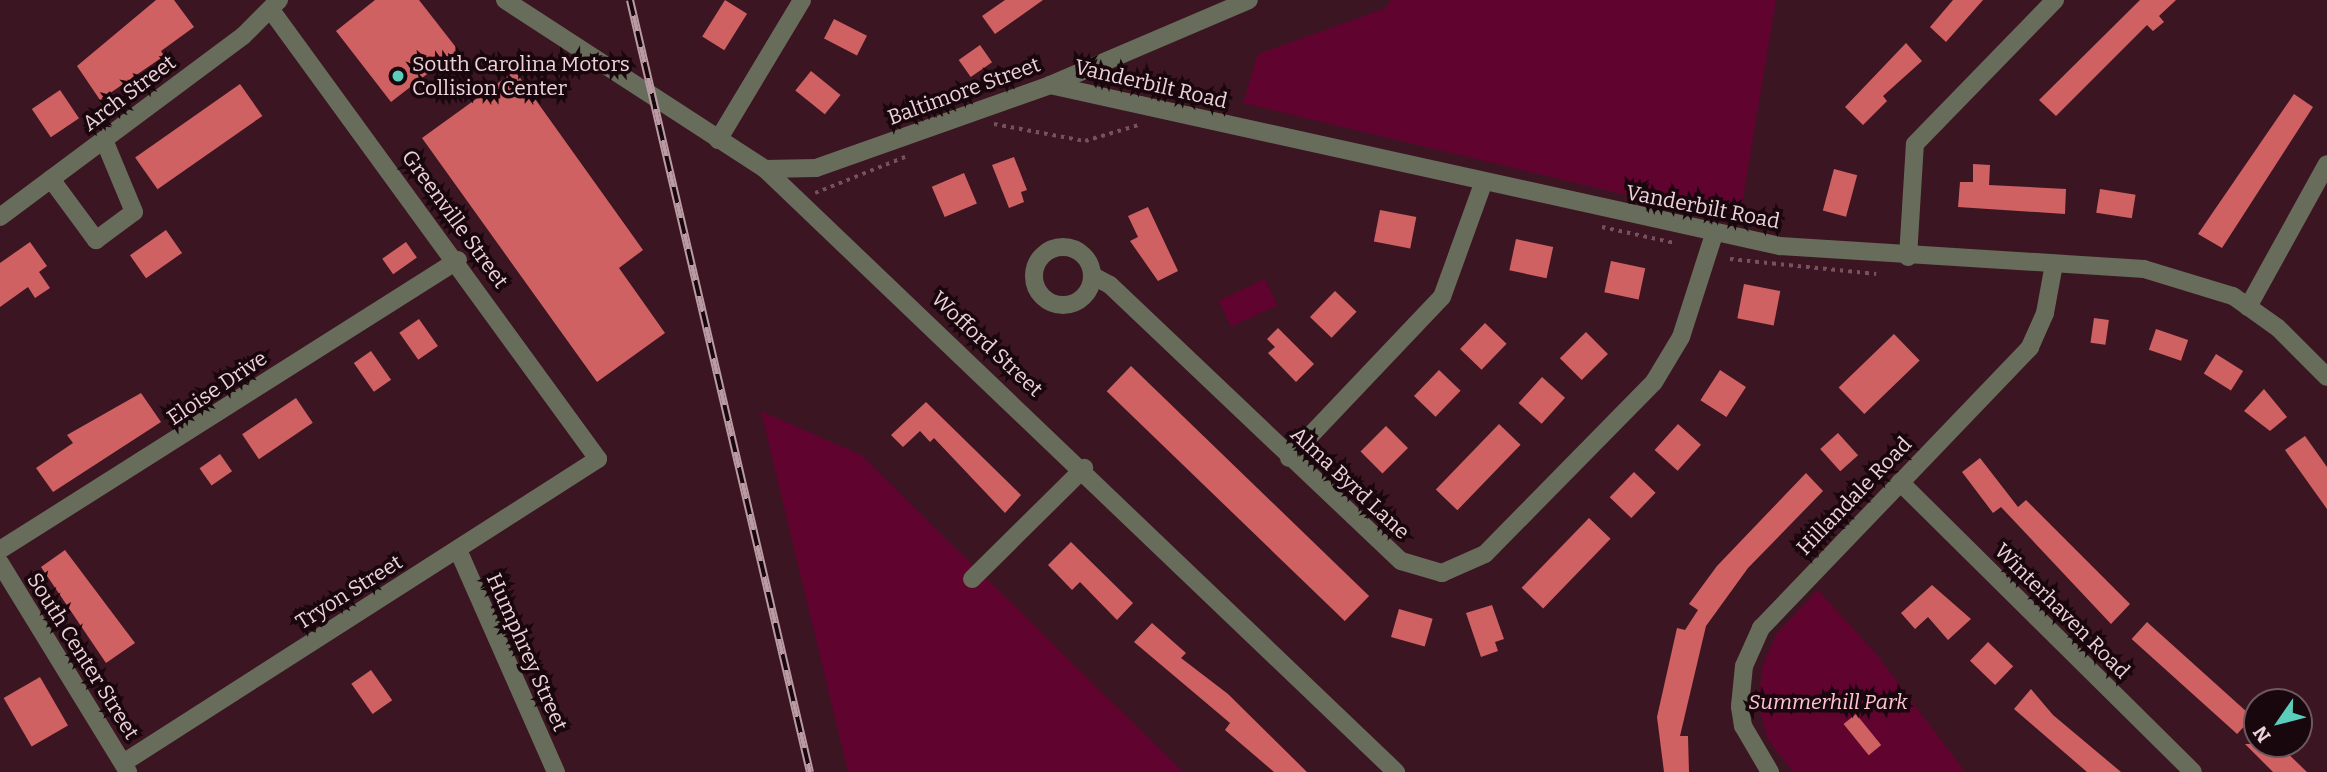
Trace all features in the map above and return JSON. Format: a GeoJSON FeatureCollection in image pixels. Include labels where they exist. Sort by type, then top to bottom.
{"type":"FeatureCollection","features":[{"type":"Feature","properties":{"kind":"street","name":"Wofford Street"},"geometry":{"type":"LineString","coordinates":[[505,0],[765,169],[1084,468],[1396,772]]}},
{"type":"Feature","properties":{"kind":"street"},"geometry":{"type":"LineString","coordinates":[[718,140],[802,0]]}},
{"type":"Feature","properties":{"kind":"street","name":"Baltimore Street"},"geometry":{"type":"LineString","coordinates":[[765,169],[816,168],[1050,85],[1249,0]]}},
{"type":"Feature","properties":{"kind":"street"},"geometry":{"type":"LineString","coordinates":[[1909,257],[1915,144],[2055,0]]}},
{"type":"Feature","properties":{"kind":"street","name":"Arch Street"},"geometry":{"type":"LineString","coordinates":[[0,217],[104,140],[275,5]]}},
{"type":"Feature","properties":{"kind":"street","name":"Greenville Street"},"geometry":{"type":"LineString","coordinates":[[275,5],[598,459]]}},
{"type":"Feature","properties":{"kind":"street","name":"Vanderbilt Road"},"geometry":{"type":"LineString","coordinates":[[1050,85],[1714,234],[1909,257],[2144,269],[2248,307],[2327,377]]}},
{"type":"Feature","properties":{"kind":"street"},"geometry":{"type":"LineString","coordinates":[[51,179],[96,240],[134,212],[104,140]]}},
{"type":"Feature","properties":{"kind":"street"},"geometry":{"type":"LineString","coordinates":[[2248,307],[2327,164]]}},
{"type":"Feature","properties":{"kind":"street"},"geometry":{"type":"LineString","coordinates":[[1289,458],[1442,297],[1483,184]]}},
{"type":"Feature","properties":{"kind":"street","name":"Alma Byrd Lane"},"geometry":{"type":"LineString","coordinates":[[1093,276],[1110,285],[1289,458],[1401,561],[1442,573],[1485,554],[1654,382],[1681,337],[1714,234]]}},
{"type":"Feature","properties":{"kind":"street","name":"Eloise Drive"},"geometry":{"type":"LineString","coordinates":[[0,550],[458,260]]}},
{"type":"Feature","properties":{"kind":"street","name":"Hillandale Road"},"geometry":{"type":"LineString","coordinates":[[1770,772],[1743,726],[1740,706],[1751,646],[1773,612],[2030,346],[2045,313],[2054,264]]}},
{"type":"Feature","properties":{"kind":"street","name":"Tryon Street"},"geometry":{"type":"LineString","coordinates":[[125,768],[598,459]]}},
{"type":"Feature","properties":{"kind":"street"},"geometry":{"type":"LineString","coordinates":[[972,579],[1084,468]]}},
{"type":"Feature","properties":{"kind":"street","name":"Winterhaven Road"},"geometry":{"type":"LineString","coordinates":[[1900,482],[2193,772]]}},
{"type":"Feature","properties":{"kind":"street","name":"Humphrey Street"},"geometry":{"type":"LineString","coordinates":[[458,550],[556,772]]}},
{"type":"Feature","properties":{"kind":"street","name":"South Center Street"},"geometry":{"type":"LineString","coordinates":[[0,564],[125,768]]}},
{"type":"Feature","properties":{"kind":"path"},"geometry":{"type":"LineString","coordinates":[[991,123],[1085,142],[1125,127],[1157,127]]}},
{"type":"Feature","properties":{"kind":"path"},"geometry":{"type":"LineString","coordinates":[[810,196],[917,152]]}},
{"type":"Feature","properties":{"kind":"path"},"geometry":{"type":"LineString","coordinates":[[1730,259],[1877,274]]}},
{"type":"Feature","properties":{"kind":"green space"},"geometry":{"type":"Polygon","coordinates":[[[1391,0],[1776,0],[1739,222],[1243,103],[1258,54],[1386,8],[1391,0]]]}},
{"type":"Feature","properties":{"kind":"green space"},"geometry":{"type":"Polygon","coordinates":[[[1265,279],[1277,305],[1231,327],[1219,301],[1265,279]]]}},
{"type":"Feature","properties":{"kind":"green space"},"geometry":{"type":"Polygon","coordinates":[[[761,411],[861,455],[1183,772],[848,772],[761,411]]]}},
{"type":"Feature","properties":{"kind":"green space","name":"Summerhill Park"},"geometry":{"type":"Polygon","coordinates":[[[1818,590],[1877,655],[1965,772],[1793,772],[1767,738],[1758,703],[1763,664],[1777,633],[1818,590]]]}},
{"type":"Feature","properties":{"kind":"building"},"geometry":{"type":"Polygon","coordinates":[[[156,0],[174,0],[194,27],[161,51],[164,56],[100,100],[77,66],[156,0]]]}},
{"type":"Feature","properties":{"kind":"building","name":"South Carolina Motors Collision Center"},"geometry":{"type":"Polygon","coordinates":[[[375,0],[419,0],[458,50],[391,102],[336,31],[375,0]]]}},
{"type":"Feature","properties":{"kind":"building"},"geometry":{"type":"Polygon","coordinates":[[[725,0],[747,14],[724,50],[702,36],[725,0]]]}},
{"type":"Feature","properties":{"kind":"building"},"geometry":{"type":"Polygon","coordinates":[[[1005,0],[1043,0],[995,34],[982,16],[1005,0]]]}},
{"type":"Feature","properties":{"kind":"building"},"geometry":{"type":"Polygon","coordinates":[[[1953,0],[1983,0],[1946,42],[1930,27],[1953,0]]]}},
{"type":"Feature","properties":{"kind":"building"},"geometry":{"type":"Polygon","coordinates":[[[2140,0],[2176,0],[2159,16],[2164,22],[2153,31],[2147,25],[2056,116],[2039,100],[2140,0]]]}},
{"type":"Feature","properties":{"kind":"building"},"geometry":{"type":"Polygon","coordinates":[[[834,19],[867,36],[857,55],[824,39],[834,19]]]}},
{"type":"Feature","properties":{"kind":"building"},"geometry":{"type":"Polygon","coordinates":[[[1906,43],[1922,61],[1883,96],[1887,101],[1863,125],[1845,107],[1906,43]]]}},
{"type":"Feature","properties":{"kind":"building"},"geometry":{"type":"Polygon","coordinates":[[[980,45],[992,62],[971,77],[959,60],[980,45]]]}},
{"type":"Feature","properties":{"kind":"building"},"geometry":{"type":"Polygon","coordinates":[[[515,71],[643,250],[619,268],[665,333],[597,382],[422,138],[515,71]]]}},
{"type":"Feature","properties":{"kind":"building"},"geometry":{"type":"Polygon","coordinates":[[[811,71],[841,95],[825,114],[795,90],[811,71]]]}},
{"type":"Feature","properties":{"kind":"building"},"geometry":{"type":"Polygon","coordinates":[[[240,84],[262,116],[158,189],[135,157],[240,84]]]}},
{"type":"Feature","properties":{"kind":"building"},"geometry":{"type":"Polygon","coordinates":[[[60,90],[79,118],[51,137],[32,109],[60,90]]]}},
{"type":"Feature","properties":{"kind":"building"},"geometry":{"type":"Polygon","coordinates":[[[2294,94],[2313,107],[2222,248],[2198,234],[2294,94]]]}},
{"type":"Feature","properties":{"kind":"building"},"geometry":{"type":"Polygon","coordinates":[[[1014,157],[1027,190],[1021,192],[1024,202],[1009,208],[992,165],[1014,157]]]}},
{"type":"Feature","properties":{"kind":"building"},"geometry":{"type":"Polygon","coordinates":[[[1973,164],[1990,165],[1989,185],[2066,189],[2065,214],[1958,207],[1960,182],[1973,182],[1973,164]]]}},
{"type":"Feature","properties":{"kind":"building"},"geometry":{"type":"Polygon","coordinates":[[[1834,169],[1857,175],[1846,217],[1823,211],[1834,169]]]}},
{"type":"Feature","properties":{"kind":"building"},"geometry":{"type":"Polygon","coordinates":[[[964,173],[977,203],[945,217],[932,187],[964,173]]]}},
{"type":"Feature","properties":{"kind":"building"},"geometry":{"type":"Polygon","coordinates":[[[2100,189],[2136,195],[2132,218],[2096,213],[2100,189]]]}},
{"type":"Feature","properties":{"kind":"building"},"geometry":{"type":"Polygon","coordinates":[[[1148,207],[1178,271],[1158,281],[1130,241],[1138,237],[1128,216],[1148,207]]]}},
{"type":"Feature","properties":{"kind":"building"},"geometry":{"type":"Polygon","coordinates":[[[1380,210],[1416,217],[1410,248],[1374,241],[1380,210]]]}},
{"type":"Feature","properties":{"kind":"building"},"geometry":{"type":"Polygon","coordinates":[[[166,230],[182,253],[146,278],[130,255],[166,230]]]}},
{"type":"Feature","properties":{"kind":"building"},"geometry":{"type":"Polygon","coordinates":[[[1516,239],[1553,247],[1547,278],[1509,270],[1516,239]]]}},
{"type":"Feature","properties":{"kind":"building"},"geometry":{"type":"Polygon","coordinates":[[[30,242],[47,266],[39,272],[50,288],[35,298],[28,287],[0,307],[0,263],[30,242]]]}},
{"type":"Feature","properties":{"kind":"building"},"geometry":{"type":"Polygon","coordinates":[[[406,242],[417,258],[393,274],[382,259],[406,242]]]}},
{"type":"Feature","properties":{"kind":"building"},"geometry":{"type":"Polygon","coordinates":[[[1611,261],[1645,268],[1639,300],[1604,292],[1611,261]]]}},
{"type":"Feature","properties":{"kind":"building"},"geometry":{"type":"Polygon","coordinates":[[[1744,284],[1780,291],[1774,325],[1737,318],[1744,284]]]}},
{"type":"Feature","properties":{"kind":"building"},"geometry":{"type":"Polygon","coordinates":[[[1335,291],[1357,312],[1332,338],[1310,317],[1335,291]]]}},
{"type":"Feature","properties":{"kind":"building"},"geometry":{"type":"Polygon","coordinates":[[[2094,318],[2109,320],[2105,345],[2091,343],[2094,318]]]}},
{"type":"Feature","properties":{"kind":"building"},"geometry":{"type":"Polygon","coordinates":[[[419,319],[438,346],[418,360],[399,333],[419,319]]]}},
{"type":"Feature","properties":{"kind":"building"},"geometry":{"type":"Polygon","coordinates":[[[1485,323],[1507,344],[1482,370],[1460,349],[1485,323]]]}},
{"type":"Feature","properties":{"kind":"building"},"geometry":{"type":"Polygon","coordinates":[[[1278,328],[1314,364],[1296,382],[1268,353],[1275,347],[1267,339],[1278,328]]]}},
{"type":"Feature","properties":{"kind":"building"},"geometry":{"type":"Polygon","coordinates":[[[2156,329],[2188,340],[2181,361],[2149,350],[2156,329]]]}},
{"type":"Feature","properties":{"kind":"building"},"geometry":{"type":"Polygon","coordinates":[[[1586,332],[1608,354],[1582,380],[1560,358],[1586,332]]]}},
{"type":"Feature","properties":{"kind":"building"},"geometry":{"type":"Polygon","coordinates":[[[1894,334],[1920,361],[1864,414],[1839,387],[1894,334]]]}},
{"type":"Feature","properties":{"kind":"building"},"geometry":{"type":"Polygon","coordinates":[[[371,351],[391,380],[374,392],[354,363],[371,351]]]}},
{"type":"Feature","properties":{"kind":"building"},"geometry":{"type":"Polygon","coordinates":[[[2216,354],[2243,371],[2231,390],[2204,374],[2216,354]]]}},
{"type":"Feature","properties":{"kind":"building"},"geometry":{"type":"Polygon","coordinates":[[[1131,366],[1369,596],[1345,621],[1107,391],[1131,366]]]}},
{"type":"Feature","properties":{"kind":"building"},"geometry":{"type":"Polygon","coordinates":[[[1439,370],[1461,391],[1436,417],[1414,396],[1439,370]]]}},
{"type":"Feature","properties":{"kind":"building"},"geometry":{"type":"Polygon","coordinates":[[[1720,370],[1746,387],[1726,417],[1700,400],[1720,370]]]}},
{"type":"Feature","properties":{"kind":"building"},"geometry":{"type":"Polygon","coordinates":[[[1542,377],[1565,398],[1542,424],[1519,403],[1542,377]]]}},
{"type":"Feature","properties":{"kind":"building"},"geometry":{"type":"Polygon","coordinates":[[[2264,389],[2287,417],[2270,431],[2244,411],[2264,389]]]}},
{"type":"Feature","properties":{"kind":"building"},"geometry":{"type":"Polygon","coordinates":[[[141,393],[161,422],[53,492],[36,468],[73,443],[67,435],[141,393]]]}},
{"type":"Feature","properties":{"kind":"building"},"geometry":{"type":"Polygon","coordinates":[[[296,398],[313,423],[259,459],[242,434],[296,398]]]}},
{"type":"Feature","properties":{"kind":"building"},"geometry":{"type":"Polygon","coordinates":[[[926,402],[1021,495],[1005,513],[934,438],[930,442],[920,431],[903,447],[891,435],[926,402]]]}},
{"type":"Feature","properties":{"kind":"building"},"geometry":{"type":"Polygon","coordinates":[[[1499,424],[1521,445],[1457,510],[1436,489],[1499,424]]]}},
{"type":"Feature","properties":{"kind":"building"},"geometry":{"type":"Polygon","coordinates":[[[1678,424],[1701,445],[1678,471],[1655,450],[1678,424]]]}},
{"type":"Feature","properties":{"kind":"building"},"geometry":{"type":"Polygon","coordinates":[[[1386,426],[1408,448],[1382,473],[1361,451],[1386,426]]]}},
{"type":"Feature","properties":{"kind":"building"},"geometry":{"type":"Polygon","coordinates":[[[1838,433],[1858,455],[1840,471],[1820,449],[1838,433]]]}},
{"type":"Feature","properties":{"kind":"building"},"geometry":{"type":"Polygon","coordinates":[[[2305,436],[2327,467],[2327,509],[2285,450],[2305,436]]]}},
{"type":"Feature","properties":{"kind":"building"},"geometry":{"type":"Polygon","coordinates":[[[220,454],[232,471],[212,486],[200,468],[220,454]]]}},
{"type":"Feature","properties":{"kind":"building"},"geometry":{"type":"Polygon","coordinates":[[[1980,458],[2018,507],[2026,500],[2130,604],[2111,624],[2001,507],[1993,513],[1962,472],[1980,458]]]}},
{"type":"Feature","properties":{"kind":"building"},"geometry":{"type":"Polygon","coordinates":[[[1634,472],[1656,493],[1631,518],[1610,497],[1634,472]]]}},
{"type":"Feature","properties":{"kind":"building"},"geometry":{"type":"Polygon","coordinates":[[[1806,473],[1823,491],[1748,568],[1706,626],[1680,736],[1688,736],[1689,772],[1664,772],[1657,717],[1677,628],[1685,630],[1698,610],[1689,604],[1717,566],[1806,473]]]}},
{"type":"Feature","properties":{"kind":"building"},"geometry":{"type":"Polygon","coordinates":[[[1589,518],[1611,539],[1543,609],[1522,588],[1589,518]]]}},
{"type":"Feature","properties":{"kind":"building"},"geometry":{"type":"Polygon","coordinates":[[[1071,542],[1133,603],[1117,620],[1080,582],[1072,590],[1048,565],[1071,542]]]}},
{"type":"Feature","properties":{"kind":"building"},"geometry":{"type":"Polygon","coordinates":[[[65,550],[135,643],[106,663],[41,567],[65,550]]]}},
{"type":"Feature","properties":{"kind":"building"},"geometry":{"type":"Polygon","coordinates":[[[1932,585],[1971,619],[1948,640],[1928,617],[1915,629],[1901,613],[1932,585]]]}},
{"type":"Feature","properties":{"kind":"building"},"geometry":{"type":"Polygon","coordinates":[[[1492,605],[1504,639],[1495,642],[1498,651],[1481,657],[1466,613],[1492,605]]]}},
{"type":"Feature","properties":{"kind":"building"},"geometry":{"type":"Polygon","coordinates":[[[1399,609],[1433,619],[1425,647],[1391,637],[1399,609]]]}},
{"type":"Feature","properties":{"kind":"building"},"geometry":{"type":"Polygon","coordinates":[[[2147,622],[2243,708],[2243,728],[2237,734],[2132,639],[2147,622]]]}},
{"type":"Feature","properties":{"kind":"building"},"geometry":{"type":"Polygon","coordinates":[[[1152,623],[1186,653],[1181,658],[1228,694],[1307,772],[1274,772],[1225,730],[1230,723],[1134,642],[1152,623]]]}},
{"type":"Feature","properties":{"kind":"building"},"geometry":{"type":"Polygon","coordinates":[[[1988,642],[2013,666],[1995,685],[1970,661],[1988,642]]]}},
{"type":"Feature","properties":{"kind":"building"},"geometry":{"type":"Polygon","coordinates":[[[371,670],[392,700],[373,714],[351,684],[371,670]]]}},
{"type":"Feature","properties":{"kind":"building"},"geometry":{"type":"Polygon","coordinates":[[[40,677],[68,725],[32,746],[4,698],[40,677]]]}},
{"type":"Feature","properties":{"kind":"building"},"geometry":{"type":"Polygon","coordinates":[[[2031,689],[2053,715],[2121,772],[2087,772],[2014,709],[2031,689]]]}},
{"type":"Feature","properties":{"kind":"building"},"geometry":{"type":"Polygon","coordinates":[[[1856,714],[1881,745],[1869,755],[1844,724],[1856,714]]]}},
{"type":"Feature","properties":{"kind":"building"},"geometry":{"type":"Polygon","coordinates":[[[2259,758],[2292,758],[2307,772],[2273,772],[2259,758]]]}},
{"type":"Feature","properties":{"kind":"railway"},"geometry":{"type":"LineString","coordinates":[[630,0],[810,772]]}},
{"type":"Feature","properties":{"kind":"place","name":"South Carolina Motors Collision Center"},"geometry":{"type":"Point","coordinates":[398,76]}}]}
